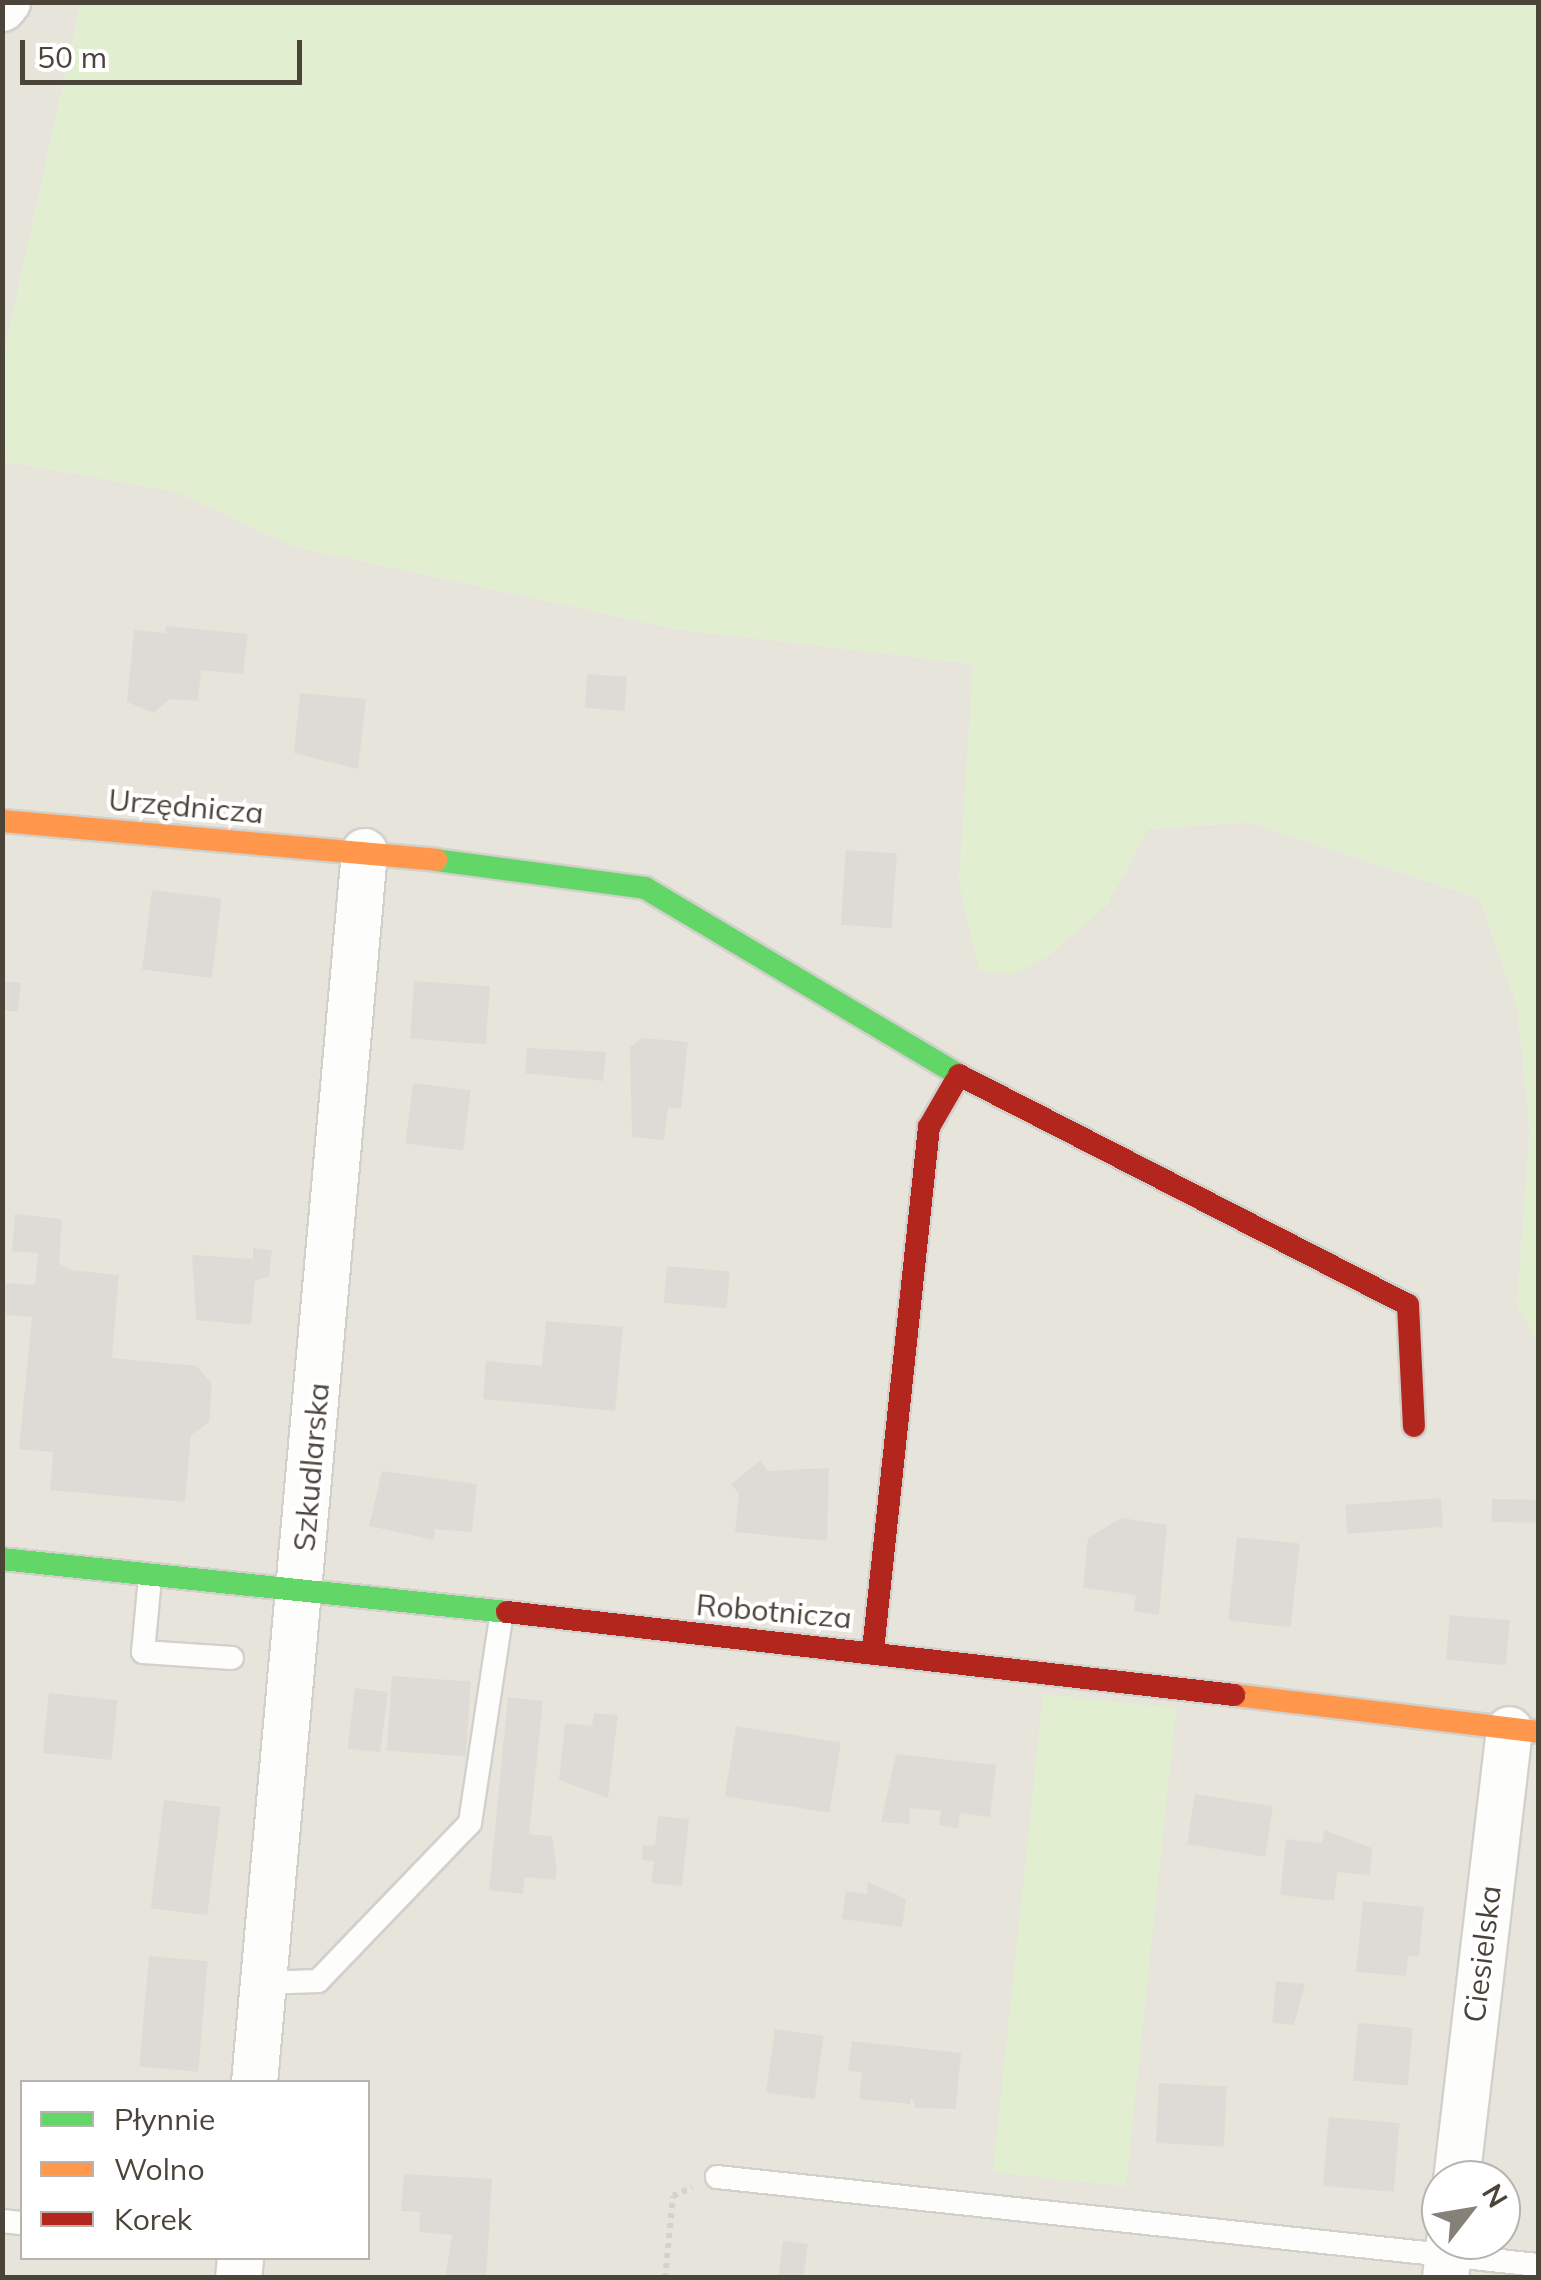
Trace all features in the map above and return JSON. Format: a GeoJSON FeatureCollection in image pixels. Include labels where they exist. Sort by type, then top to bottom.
{"type":"FeatureCollection","features":[{"type":"Feature","properties":{"kind":"street","name":"Urzędnicza"},"geometry":{"type":"LineString","coordinates":[[2,821],[364,851],[645,888],[959,1075],[1408,1305],[1414,1426]]}},
{"type":"Feature","properties":{"kind":"street","name":"Szkudlarska"},"geometry":{"type":"LineString","coordinates":[[254,2080],[364,851]]}},
{"type":"Feature","properties":{"kind":"street"},"geometry":{"type":"LineString","coordinates":[[874,1650],[928,1127],[959,1075]]}},
{"type":"Feature","properties":{"kind":"street","name":"Robotnicza"},"geometry":{"type":"LineString","coordinates":[[2,1560],[501,1617],[874,1650],[1524,1730]]}},
{"type":"Feature","properties":{"kind":"street","name":"Ciesielska"},"geometry":{"type":"LineString","coordinates":[[1459,2160],[1524,1730]]}},
{"type":"Feature","properties":{"kind":"lane"},"geometry":{"type":"LineString","coordinates":[[150,1578],[143,1652],[232,1658]]}},
{"type":"Feature","properties":{"kind":"lane"},"geometry":{"type":"LineString","coordinates":[[262,1983],[318,1981],[470,1823],[501,1617]]}},
{"type":"Feature","properties":{"kind":"lane"},"geometry":{"type":"LineString","coordinates":[[717,2177],[1421,2255]]}},
{"type":"Feature","properties":{"kind":"lane"},"geometry":{"type":"LineString","coordinates":[[1474,2260],[1538,2265]]}},
{"type":"Feature","properties":{"kind":"path"},"geometry":{"type":"LineString","coordinates":[[665,2278],[673,2196],[717,2177]]}},
{"type":"Feature","properties":{"kind":"shaded area"},"geometry":{"type":"Polygon","coordinates":[[[3,3],[81,3],[3,359],[3,3]]]}},
{"type":"Feature","properties":{"kind":"shaded area"},"geometry":{"type":"Polygon","coordinates":[[[2,461],[174,491],[293,546],[676,629],[974,664],[959,884],[1106,906],[1148,829],[1248,822],[1480,899],[1517,1005],[1530,1129],[1517,1305],[1538,1342],[1538,2277],[3,2277],[2,461]]]}},
{"type":"Feature","properties":{"kind":"green space"},"geometry":{"type":"Polygon","coordinates":[[[81,3],[1538,3],[1538,1342],[1517,1305],[1530,1129],[1517,1005],[1480,899],[1248,822],[1148,829],[1106,906],[1046,958],[1012,975],[979,970],[959,884],[973,664],[676,629],[293,546],[174,491],[3,461],[3,359],[81,3]]]}},
{"type":"Feature","properties":{"kind":"green space"},"geometry":{"type":"Polygon","coordinates":[[[1043,1694],[1176,1708],[1126,2186],[993,2172],[1043,1694]]]}},
{"type":"Feature","properties":{"kind":"building"},"geometry":{"type":"Polygon","coordinates":[[[166,626],[248,634],[243,674],[201,670],[198,701],[170,699],[154,713],[127,702],[134,630],[165,633],[166,626]]]}},
{"type":"Feature","properties":{"kind":"building"},"geometry":{"type":"Polygon","coordinates":[[[587,674],[627,677],[625,711],[585,708],[587,674]]]}},
{"type":"Feature","properties":{"kind":"building"},"geometry":{"type":"Polygon","coordinates":[[[300,693],[366,699],[358,769],[294,753],[300,693]]]}},
{"type":"Feature","properties":{"kind":"building"},"geometry":{"type":"Polygon","coordinates":[[[846,850],[897,854],[892,928],[841,925],[846,850]]]}},
{"type":"Feature","properties":{"kind":"building"},"geometry":{"type":"Polygon","coordinates":[[[152,890],[221,899],[212,978],[142,969],[152,890]]]}},
{"type":"Feature","properties":{"kind":"building"},"geometry":{"type":"Polygon","coordinates":[[[2,981],[21,983],[18,1012],[2,1010],[2,981]]]}},
{"type":"Feature","properties":{"kind":"building"},"geometry":{"type":"Polygon","coordinates":[[[414,981],[490,986],[486,1044],[410,1039],[414,981]]]}},
{"type":"Feature","properties":{"kind":"building"},"geometry":{"type":"Polygon","coordinates":[[[642,1038],[688,1042],[681,1109],[668,1107],[664,1140],[632,1137],[630,1047],[642,1038]]]}},
{"type":"Feature","properties":{"kind":"building"},"geometry":{"type":"Polygon","coordinates":[[[527,1048],[606,1052],[603,1081],[525,1073],[527,1048]]]}},
{"type":"Feature","properties":{"kind":"building"},"geometry":{"type":"Polygon","coordinates":[[[413,1083],[471,1090],[463,1151],[406,1144],[413,1083]]]}},
{"type":"Feature","properties":{"kind":"building"},"geometry":{"type":"Polygon","coordinates":[[[15,1214],[62,1219],[59,1263],[70,1270],[119,1275],[112,1358],[197,1366],[212,1384],[209,1422],[191,1435],[185,1502],[50,1490],[53,1452],[19,1449],[32,1317],[6,1315],[4,1283],[35,1285],[38,1253],[12,1251],[15,1214]]]}},
{"type":"Feature","properties":{"kind":"building"},"geometry":{"type":"Polygon","coordinates":[[[253,1248],[272,1250],[269,1276],[255,1281],[251,1325],[196,1320],[192,1255],[253,1259],[253,1248]]]}},
{"type":"Feature","properties":{"kind":"building"},"geometry":{"type":"Polygon","coordinates":[[[667,1266],[730,1271],[727,1308],[664,1303],[667,1266]]]}},
{"type":"Feature","properties":{"kind":"building"},"geometry":{"type":"Polygon","coordinates":[[[546,1321],[623,1327],[615,1411],[483,1399],[486,1361],[542,1366],[546,1321]]]}},
{"type":"Feature","properties":{"kind":"building"},"geometry":{"type":"Polygon","coordinates":[[[760,1461],[768,1471],[829,1468],[827,1541],[735,1532],[739,1494],[731,1484],[760,1461]]]}},
{"type":"Feature","properties":{"kind":"building"},"geometry":{"type":"Polygon","coordinates":[[[382,1471],[477,1484],[472,1532],[435,1529],[434,1540],[369,1526],[382,1471]]]}},
{"type":"Feature","properties":{"kind":"building"},"geometry":{"type":"Polygon","coordinates":[[[1441,1498],[1443,1527],[1347,1534],[1345,1505],[1441,1498]]]}},
{"type":"Feature","properties":{"kind":"building"},"geometry":{"type":"Polygon","coordinates":[[[1492,1499],[1538,1500],[1538,1523],[1492,1522],[1492,1499]]]}},
{"type":"Feature","properties":{"kind":"building"},"geometry":{"type":"Polygon","coordinates":[[[1121,1518],[1167,1525],[1159,1615],[1134,1611],[1136,1595],[1083,1588],[1088,1538],[1121,1518]]]}},
{"type":"Feature","properties":{"kind":"building"},"geometry":{"type":"Polygon","coordinates":[[[1237,1537],[1300,1544],[1291,1627],[1228,1621],[1237,1537]]]}},
{"type":"Feature","properties":{"kind":"building"},"geometry":{"type":"Polygon","coordinates":[[[1450,1615],[1510,1620],[1506,1665],[1446,1660],[1450,1615]]]}},
{"type":"Feature","properties":{"kind":"building"},"geometry":{"type":"Polygon","coordinates":[[[392,1676],[471,1682],[466,1756],[387,1751],[392,1676]]]}},
{"type":"Feature","properties":{"kind":"building"},"geometry":{"type":"Polygon","coordinates":[[[355,1688],[388,1692],[380,1753],[348,1749],[355,1688]]]}},
{"type":"Feature","properties":{"kind":"building"},"geometry":{"type":"Polygon","coordinates":[[[49,1693],[118,1700],[111,1760],[43,1753],[49,1693]]]}},
{"type":"Feature","properties":{"kind":"building"},"geometry":{"type":"Polygon","coordinates":[[[508,1697],[543,1701],[529,1834],[552,1836],[557,1870],[555,1880],[525,1877],[523,1894],[489,1890],[508,1697]]]}},
{"type":"Feature","properties":{"kind":"building"},"geometry":{"type":"Polygon","coordinates":[[[594,1713],[618,1715],[608,1798],[559,1780],[565,1723],[592,1726],[594,1713]]]}},
{"type":"Feature","properties":{"kind":"building"},"geometry":{"type":"Polygon","coordinates":[[[736,1726],[841,1743],[830,1813],[725,1796],[736,1726]]]}},
{"type":"Feature","properties":{"kind":"building"},"geometry":{"type":"Polygon","coordinates":[[[896,1754],[996,1765],[990,1817],[960,1813],[958,1828],[939,1825],[941,1811],[910,1808],[909,1824],[881,1822],[896,1754]]]}},
{"type":"Feature","properties":{"kind":"building"},"geometry":{"type":"Polygon","coordinates":[[[1195,1794],[1273,1806],[1265,1857],[1187,1844],[1195,1794]]]}},
{"type":"Feature","properties":{"kind":"building"},"geometry":{"type":"Polygon","coordinates":[[[164,1800],[221,1807],[207,1915],[151,1908],[164,1800]]]}},
{"type":"Feature","properties":{"kind":"building"},"geometry":{"type":"Polygon","coordinates":[[[658,1816],[689,1819],[682,1886],[651,1883],[654,1861],[642,1860],[643,1845],[655,1846],[658,1816]]]}},
{"type":"Feature","properties":{"kind":"building"},"geometry":{"type":"Polygon","coordinates":[[[1324,1830],[1372,1848],[1370,1875],[1337,1872],[1334,1901],[1280,1895],[1286,1839],[1322,1843],[1324,1830]]]}},
{"type":"Feature","properties":{"kind":"building"},"geometry":{"type":"Polygon","coordinates":[[[868,1882],[906,1899],[902,1927],[842,1919],[846,1891],[867,1894],[868,1882]]]}},
{"type":"Feature","properties":{"kind":"building"},"geometry":{"type":"Polygon","coordinates":[[[1363,1901],[1424,1907],[1419,1956],[1408,1956],[1406,1976],[1356,1972],[1363,1901]]]}},
{"type":"Feature","properties":{"kind":"building"},"geometry":{"type":"Polygon","coordinates":[[[149,1956],[208,1961],[198,2072],[139,2067],[149,1956]]]}},
{"type":"Feature","properties":{"kind":"building"},"geometry":{"type":"Polygon","coordinates":[[[1276,1981],[1305,1984],[1294,2025],[1272,2023],[1276,1981]]]}},
{"type":"Feature","properties":{"kind":"building"},"geometry":{"type":"Polygon","coordinates":[[[1358,2023],[1413,2028],[1408,2086],[1353,2081],[1358,2023]]]}},
{"type":"Feature","properties":{"kind":"building"},"geometry":{"type":"Polygon","coordinates":[[[775,2029],[824,2036],[815,2099],[766,2092],[775,2029]]]}},
{"type":"Feature","properties":{"kind":"building"},"geometry":{"type":"Polygon","coordinates":[[[852,2041],[961,2053],[956,2109],[916,2108],[911,2097],[910,2104],[859,2099],[862,2072],[848,2071],[852,2041]]]}},
{"type":"Feature","properties":{"kind":"building"},"geometry":{"type":"Polygon","coordinates":[[[1159,2083],[1227,2087],[1224,2146],[1156,2143],[1159,2083]]]}},
{"type":"Feature","properties":{"kind":"building"},"geometry":{"type":"Polygon","coordinates":[[[1329,2117],[1400,2123],[1394,2192],[1323,2186],[1329,2117]]]}},
{"type":"Feature","properties":{"kind":"building"},"geometry":{"type":"Polygon","coordinates":[[[404,2174],[492,2179],[486,2278],[445,2278],[452,2235],[419,2232],[420,2212],[401,2211],[404,2174]]]}},
{"type":"Feature","properties":{"kind":"building"},"geometry":{"type":"Polygon","coordinates":[[[783,2241],[808,2244],[804,2278],[778,2278],[783,2241]]]}},
{"type":"Feature","properties":{"kind":"traffic: fast"},"geometry":{"type":"LineString","coordinates":[[436,860],[645,888],[959,1075],[955,1082]]}},
{"type":"Feature","properties":{"kind":"traffic: fast"},"geometry":{"type":"LineString","coordinates":[[2,1559],[507,1612]]}},
{"type":"Feature","properties":{"kind":"traffic: slow"},"geometry":{"type":"LineString","coordinates":[[2,821],[436,860]]}},
{"type":"Feature","properties":{"kind":"traffic: slow"},"geometry":{"type":"LineString","coordinates":[[1234,1695],[1538,1732]]}},
{"type":"Feature","properties":{"kind":"traffic: jam"},"geometry":{"type":"LineString","coordinates":[[959,1075],[1408,1305],[1414,1426]]}},
{"type":"Feature","properties":{"kind":"traffic: jam"},"geometry":{"type":"LineString","coordinates":[[873,1650],[929,1127],[955,1082]]}},
{"type":"Feature","properties":{"kind":"traffic: jam"},"geometry":{"type":"LineString","coordinates":[[507,1612],[1234,1695]]}}]}
